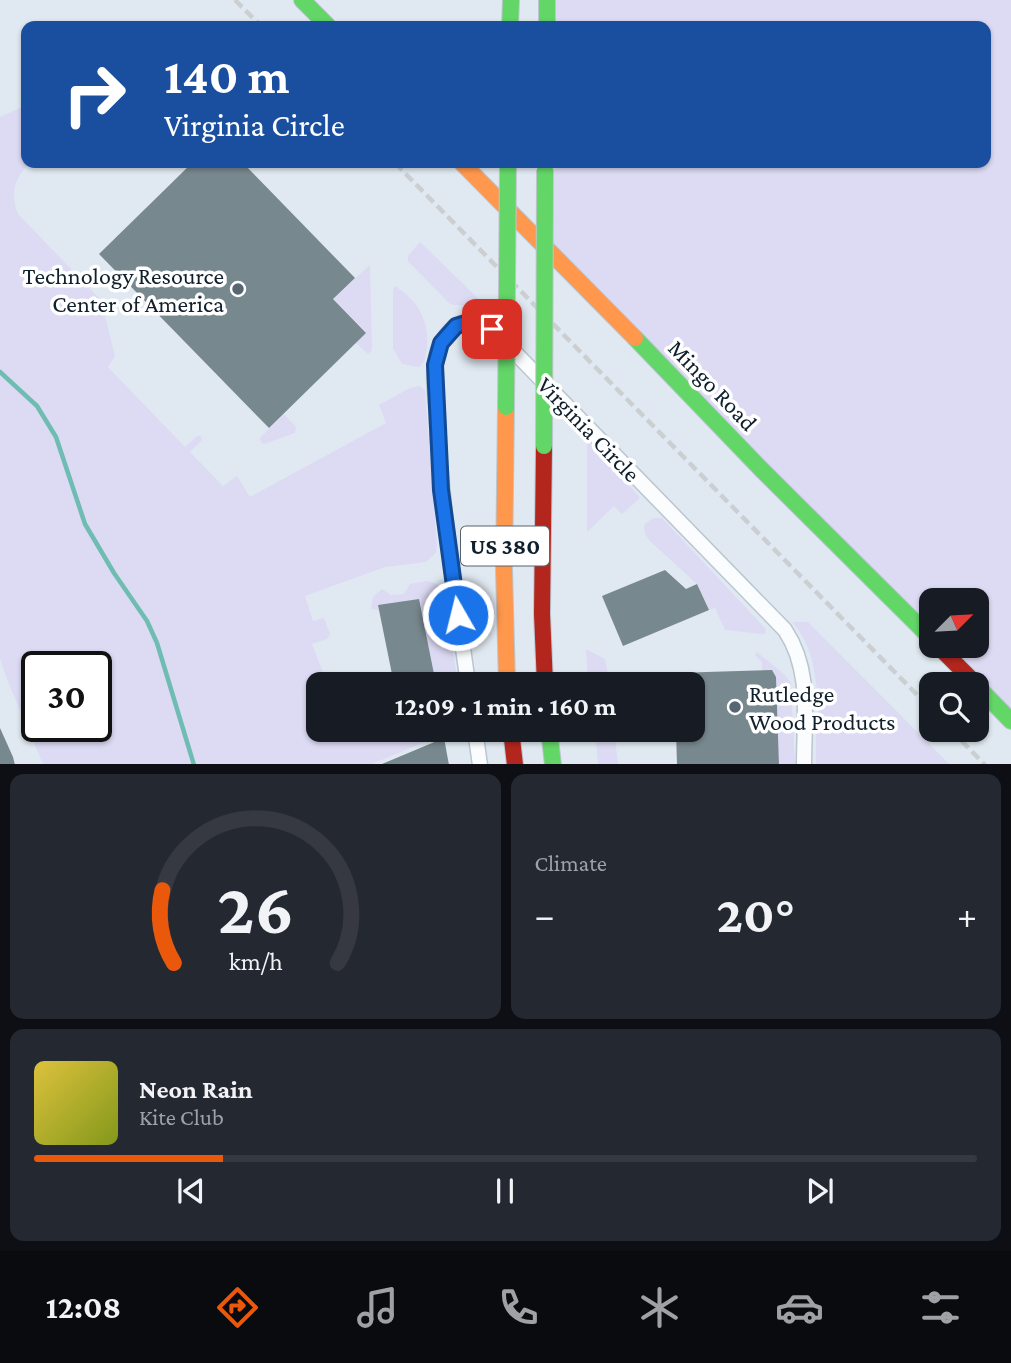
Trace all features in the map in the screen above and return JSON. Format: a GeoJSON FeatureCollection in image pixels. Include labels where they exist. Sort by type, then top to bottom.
{"type":"FeatureCollection","features":[{"type":"Feature","properties":{"kind":"main road"},"geometry":{"type":"LineString","coordinates":[[302,0],[323,21]]}},
{"type":"Feature","properties":{"kind":"main road"},"geometry":{"type":"LineString","coordinates":[[510,21],[511,0]]}},
{"type":"Feature","properties":{"kind":"main road"},"geometry":{"type":"LineString","coordinates":[[547,0],[547,21]]}},
{"type":"Feature","properties":{"kind":"main road","name":"Mingo Road"},"geometry":{"type":"LineString","coordinates":[[467,168],[687,390],[761,469],[919,626]]}},
{"type":"Feature","properties":{"kind":"main road","name":"US 380"},"geometry":{"type":"LineString","coordinates":[[507,672],[504,581],[508,168]]}},
{"type":"Feature","properties":{"kind":"main road","name":"US 380"},"geometry":{"type":"LineString","coordinates":[[544,672],[542,614],[545,168]]}},
{"type":"Feature","properties":{"kind":"main road"},"geometry":{"type":"LineString","coordinates":[[950,658],[963,672]]}},
{"type":"Feature","properties":{"kind":"main road"},"geometry":{"type":"LineString","coordinates":[[989,698],[1011,721]]}},
{"type":"Feature","properties":{"kind":"main road"},"geometry":{"type":"LineString","coordinates":[[512,742],[515,764]]}},
{"type":"Feature","properties":{"kind":"main road"},"geometry":{"type":"LineString","coordinates":[[550,742],[553,764]]}},
{"type":"Feature","properties":{"kind":"street","name":"Virginia Circle"},"geometry":{"type":"LineString","coordinates":[[466,672],[441,490],[435,377],[436,357],[444,338],[456,326],[473,321],[492,329],[785,630],[794,645],[804,674],[804,764]]}},
{"type":"Feature","properties":{"kind":"street"},"geometry":{"type":"LineString","coordinates":[[477,742],[480,764]]}},
{"type":"Feature","properties":{"kind":"shaded area"},"geometry":{"type":"Polygon","coordinates":[[[547,0],[1011,0],[1011,721],[989,698],[989,672],[963,672],[950,658],[989,658],[989,588],[919,588],[919,626],[544,246],[546,168],[991,168],[991,21],[547,21],[547,0]]]}},
{"type":"Feature","properties":{"kind":"shaded area"},"geometry":{"type":"Polygon","coordinates":[[[21,107],[21,168],[25,168],[17,180],[14,193],[18,214],[99,298],[115,356],[108,367],[185,447],[197,436],[201,436],[202,440],[190,452],[223,486],[237,476],[250,497],[386,423],[379,405],[410,388],[420,386],[425,390],[437,545],[436,553],[426,562],[385,567],[305,596],[313,621],[324,618],[330,634],[327,639],[312,644],[323,672],[306,672],[306,742],[425,742],[372,764],[43,764],[34,742],[112,742],[112,651],[21,651],[21,712],[0,658],[0,117],[21,107]]]}},
{"type":"Feature","properties":{"kind":"shaded area"},"geometry":{"type":"Polygon","coordinates":[[[420,242],[492,312],[475,306],[450,304],[408,261],[408,256],[420,242]]]}},
{"type":"Feature","properties":{"kind":"shaded area"},"geometry":{"type":"Polygon","coordinates":[[[370,265],[372,350],[368,354],[356,343],[366,332],[333,299],[370,265]]]}},
{"type":"Feature","properties":{"kind":"shaded area"},"geometry":{"type":"Polygon","coordinates":[[[395,286],[416,305],[424,320],[427,347],[425,360],[419,367],[402,364],[393,348],[395,286]]]}},
{"type":"Feature","properties":{"kind":"shaded area"},"geometry":{"type":"Polygon","coordinates":[[[284,414],[296,427],[295,433],[261,443],[260,438],[284,414]]]}},
{"type":"Feature","properties":{"kind":"shaded area"},"geometry":{"type":"Polygon","coordinates":[[[587,437],[640,498],[622,514],[614,506],[587,532],[587,437]]]}},
{"type":"Feature","properties":{"kind":"shaded area"},"geometry":{"type":"Polygon","coordinates":[[[653,518],[662,518],[765,628],[766,633],[725,630],[715,608],[709,610],[698,585],[645,534],[644,525],[653,518]]]}},
{"type":"Feature","properties":{"kind":"shaded area"},"geometry":{"type":"Polygon","coordinates":[[[427,581],[437,584],[444,594],[456,672],[434,672],[419,599],[378,605],[379,610],[371,609],[373,597],[382,589],[391,595],[404,594],[410,584],[427,581]]]}},
{"type":"Feature","properties":{"kind":"shaded area"},"geometry":{"type":"Polygon","coordinates":[[[792,622],[808,622],[919,734],[919,742],[927,742],[949,764],[816,764],[816,714],[824,709],[824,695],[817,690],[810,654],[792,622]]]}},
{"type":"Feature","properties":{"kind":"shaded area"},"geometry":{"type":"Polygon","coordinates":[[[586,649],[605,659],[608,672],[587,672],[586,649]]]}},
{"type":"Feature","properties":{"kind":"shaded area"},"geometry":{"type":"Polygon","coordinates":[[[757,652],[791,683],[795,764],[779,764],[776,677],[772,670],[762,670],[762,662],[755,655],[757,652]]]}},
{"type":"Feature","properties":{"kind":"shaded area"},"geometry":{"type":"Polygon","coordinates":[[[596,742],[615,742],[618,764],[598,764],[596,742]]]}},
{"type":"Feature","properties":{"kind":"building","name":"Technology Resource Center of America"},"geometry":{"type":"Polygon","coordinates":[[[187,168],[248,168],[355,278],[333,299],[366,333],[269,428],[99,254],[187,168]]]}},
{"type":"Feature","properties":{"kind":"building"},"geometry":{"type":"Polygon","coordinates":[[[665,570],[686,589],[697,584],[709,610],[623,646],[602,596],[665,570]]]}},
{"type":"Feature","properties":{"kind":"building"},"geometry":{"type":"Polygon","coordinates":[[[419,599],[434,672],[392,672],[378,605],[419,599]]]}},
{"type":"Feature","properties":{"kind":"building","name":"Rutledge Wood Products"},"geometry":{"type":"Polygon","coordinates":[[[772,670],[776,677],[779,764],[677,764],[676,742],[705,742],[705,672],[772,670]]]}},
{"type":"Feature","properties":{"kind":"building"},"geometry":{"type":"Polygon","coordinates":[[[0,728],[15,764],[0,764],[0,728]]]}},
{"type":"Feature","properties":{"kind":"building"},"geometry":{"type":"Polygon","coordinates":[[[434,742],[445,742],[449,764],[382,764],[434,742]]]}},
{"type":"Feature","properties":{"kind":"waterway"},"geometry":{"type":"LineString","coordinates":[[0,372],[37,406],[56,437],[85,524],[147,621],[157,643],[194,764]]}},
{"type":"Feature","properties":{"kind":"railway"},"geometry":{"type":"LineString","coordinates":[[235,0],[256,21]]}},
{"type":"Feature","properties":{"kind":"railway"},"geometry":{"type":"LineString","coordinates":[[400,168],[919,697]]}},
{"type":"Feature","properties":{"kind":"railway"},"geometry":{"type":"LineString","coordinates":[[963,742],[984,764]]}},
{"type":"Feature","properties":{"kind":"traffic: fast"},"geometry":{"type":"LineString","coordinates":[[302,0],[323,21]]}},
{"type":"Feature","properties":{"kind":"traffic: fast"},"geometry":{"type":"LineString","coordinates":[[510,21],[511,0]]}},
{"type":"Feature","properties":{"kind":"traffic: fast"},"geometry":{"type":"LineString","coordinates":[[547,0],[547,21]]}},
{"type":"Feature","properties":{"kind":"traffic: fast"},"geometry":{"type":"LineString","coordinates":[[506,407],[508,168]]}},
{"type":"Feature","properties":{"kind":"traffic: fast"},"geometry":{"type":"LineString","coordinates":[[544,446],[545,170]]}},
{"type":"Feature","properties":{"kind":"traffic: fast"},"geometry":{"type":"LineString","coordinates":[[635,338],[761,469],[919,626]]}},
{"type":"Feature","properties":{"kind":"traffic: fast"},"geometry":{"type":"LineString","coordinates":[[989,698],[1011,721]]}},
{"type":"Feature","properties":{"kind":"traffic: fast"},"geometry":{"type":"LineString","coordinates":[[550,742],[553,764]]}},
{"type":"Feature","properties":{"kind":"traffic: slow"},"geometry":{"type":"LineString","coordinates":[[467,168],[635,338]]}},
{"type":"Feature","properties":{"kind":"traffic: slow"},"geometry":{"type":"LineString","coordinates":[[506,407],[504,569],[507,672]]}},
{"type":"Feature","properties":{"kind":"traffic: jam"},"geometry":{"type":"LineString","coordinates":[[544,446],[542,614],[544,672]]}},
{"type":"Feature","properties":{"kind":"traffic: jam"},"geometry":{"type":"LineString","coordinates":[[950,658],[964,672]]}},
{"type":"Feature","properties":{"kind":"traffic: jam"},"geometry":{"type":"LineString","coordinates":[[512,742],[515,764]]}},
{"type":"Feature","properties":{"kind":"place","name":"Technology Resource Center of America"},"geometry":{"type":"Point","coordinates":[238,289]}},
{"type":"Feature","properties":{"kind":"place","name":"Rutledge Wood Products"},"geometry":{"type":"Point","coordinates":[735,707]}},
{"type":"Feature","properties":{"kind":"route"},"geometry":{"type":"LineString","coordinates":[[458,615],[441,490],[435,365],[441,343],[456,326],[473,321],[486,324],[492,329]]}}]}
